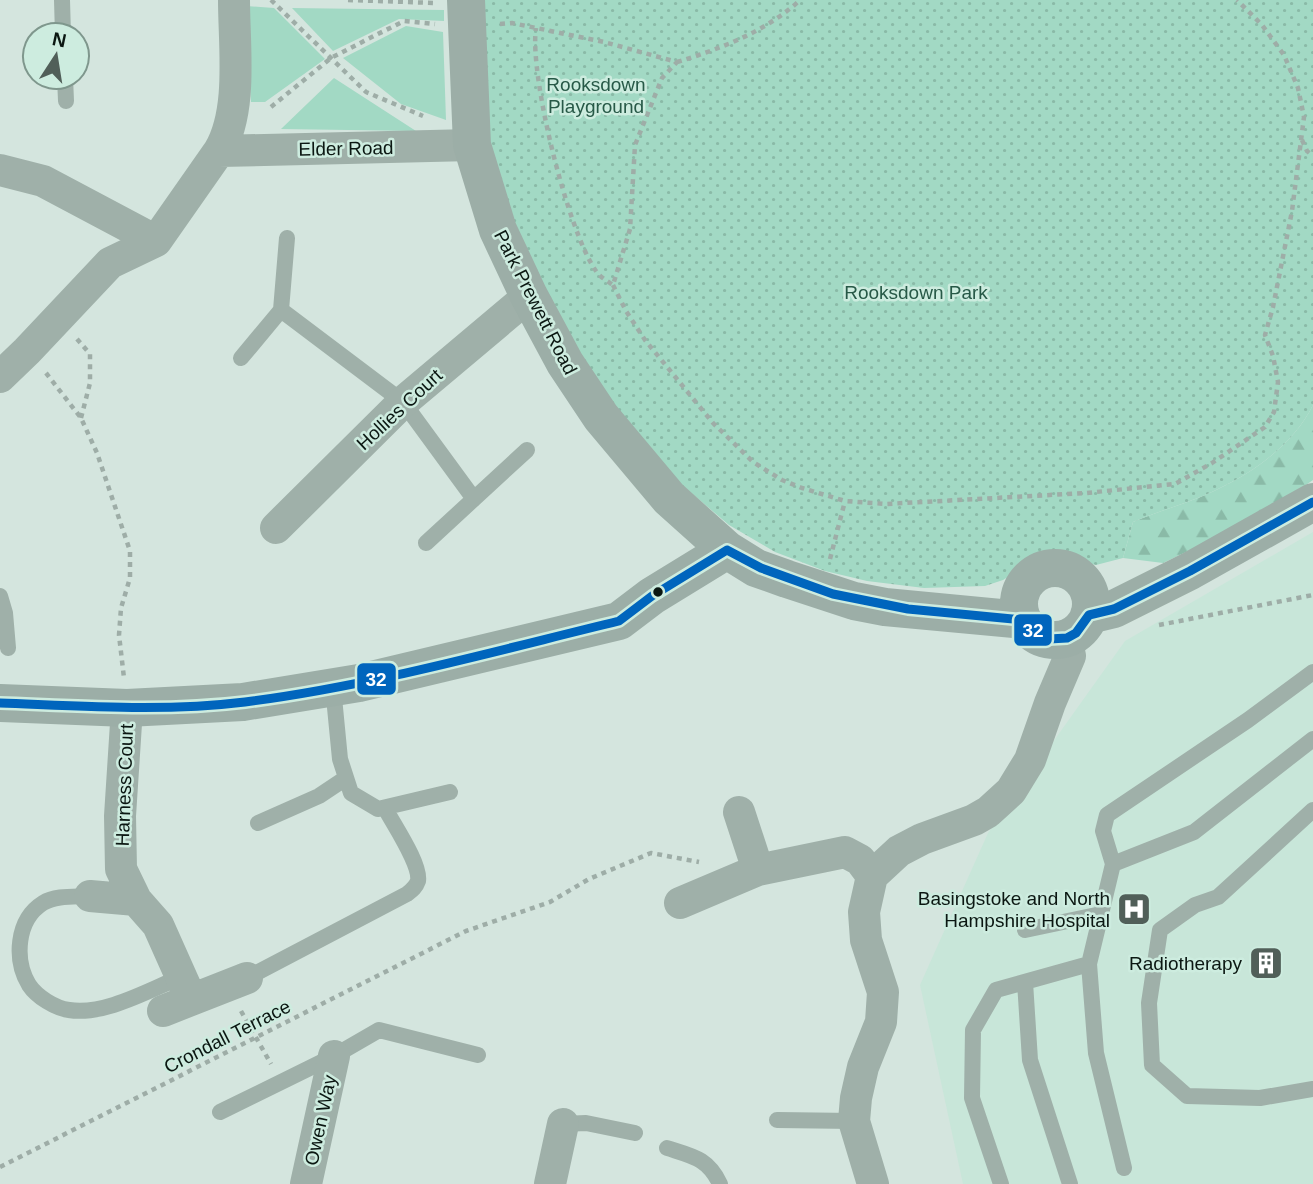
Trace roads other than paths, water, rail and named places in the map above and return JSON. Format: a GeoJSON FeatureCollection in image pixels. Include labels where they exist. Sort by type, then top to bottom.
{"type":"FeatureCollection","features":[{"type":"Feature","properties":{"kind":"street"},"geometry":{"type":"LineString","coordinates":[[0,377],[110,263],[156,242],[219,151],[228,136],[234,99],[234,0]]}},
{"type":"Feature","properties":{"kind":"street","name":"Park Prewett Road"},"geometry":{"type":"LineString","coordinates":[[458,9],[472,145],[498,230],[565,363],[601,416],[669,498],[727,550],[756,568],[854,601],[916,611],[973,609],[1054,615]]}},
{"type":"Feature","properties":{"kind":"street","name":"Elder Road"},"geometry":{"type":"LineString","coordinates":[[219,151],[472,145]]}},
{"type":"Feature","properties":{"kind":"street"},"geometry":{"type":"LineString","coordinates":[[0,170],[43,181],[156,242]]}},
{"type":"Feature","properties":{"kind":"street","name":"Hollies Court"},"geometry":{"type":"LineString","coordinates":[[275,528],[403,402],[529,296]]}},
{"type":"Feature","properties":{"kind":"street"},"geometry":{"type":"LineString","coordinates":[[873,1184],[854,1121],[863,1067],[881,1022],[883,992],[866,940],[864,921],[872,876],[888,859],[909,845],[974,820],[1002,801],[1017,782],[1030,760],[1070,656],[1054,615],[1171,580],[1313,502]]}},
{"type":"Feature","properties":{"kind":"street"},"geometry":{"type":"LineString","coordinates":[[8,696],[127,708],[243,702],[359,683],[619,621],[652,596],[727,550]]}},
{"type":"Feature","properties":{"kind":"street","name":"Harness Court"},"geometry":{"type":"LineString","coordinates":[[127,708],[120,816],[121,869],[136,900],[158,925],[178,996]]}},
{"type":"Feature","properties":{"kind":"street"},"geometry":{"type":"LineString","coordinates":[[738,812],[758,870]]}},
{"type":"Feature","properties":{"kind":"street"},"geometry":{"type":"LineString","coordinates":[[680,903],[758,870],[845,852],[860,860],[872,876]]}},
{"type":"Feature","properties":{"kind":"street"},"geometry":{"type":"LineString","coordinates":[[90,896],[136,900]]}},
{"type":"Feature","properties":{"kind":"street"},"geometry":{"type":"LineString","coordinates":[[178,996],[237,982]]}},
{"type":"Feature","properties":{"kind":"street","name":"Owen Way"},"geometry":{"type":"LineString","coordinates":[[306,1184],[334,1056]]}},
{"type":"Feature","properties":{"kind":"street"},"geometry":{"type":"LineString","coordinates":[[550,1184],[563,1124]]}},
{"type":"Feature","properties":{"kind":"lane"},"geometry":{"type":"LineString","coordinates":[[62,0],[63,21]]}},
{"type":"Feature","properties":{"kind":"lane"},"geometry":{"type":"LineString","coordinates":[[66,91],[66,101]]}},
{"type":"Feature","properties":{"kind":"lane"},"geometry":{"type":"LineString","coordinates":[[241,358],[281,310],[287,238]]}},
{"type":"Feature","properties":{"kind":"lane"},"geometry":{"type":"LineString","coordinates":[[281,310],[403,402],[474,499]]}},
{"type":"Feature","properties":{"kind":"lane"},"geometry":{"type":"LineString","coordinates":[[426,543],[527,450]]}},
{"type":"Feature","properties":{"kind":"lane"},"geometry":{"type":"LineString","coordinates":[[0,596],[5,613],[8,648]]}},
{"type":"Feature","properties":{"kind":"lane"},"geometry":{"type":"LineString","coordinates":[[1124,1168],[1096,1053],[1089,964],[1113,864],[1103,831],[1107,815],[1248,720],[1313,672]]}},
{"type":"Feature","properties":{"kind":"lane"},"geometry":{"type":"LineString","coordinates":[[333,687],[340,759],[351,793],[378,809],[450,792]]}},
{"type":"Feature","properties":{"kind":"lane"},"geometry":{"type":"LineString","coordinates":[[1113,864],[1194,832],[1313,739]]}},
{"type":"Feature","properties":{"kind":"lane"},"geometry":{"type":"LineString","coordinates":[[258,822],[319,796],[346,778]]}},
{"type":"Feature","properties":{"kind":"lane"},"geometry":{"type":"LineString","coordinates":[[237,982],[407,894],[415,887],[419,878],[417,867],[385,808]]}},
{"type":"Feature","properties":{"kind":"lane"},"geometry":{"type":"LineString","coordinates":[[1313,810],[1218,897],[1195,905],[1160,930],[1149,1003],[1152,1065],[1187,1096],[1260,1098],[1313,1089]]}},
{"type":"Feature","properties":{"kind":"lane"},"geometry":{"type":"LineString","coordinates":[[90,896],[60,898],[44,903],[24,924],[20,944],[22,964],[30,986],[50,1004],[70,1010],[94,1010],[178,996]]}},
{"type":"Feature","properties":{"kind":"lane"},"geometry":{"type":"LineString","coordinates":[[1025,930],[1101,914]]}},
{"type":"Feature","properties":{"kind":"lane"},"geometry":{"type":"LineString","coordinates":[[1001,1184],[972,1098],[973,1030],[996,990],[1089,964]]}},
{"type":"Feature","properties":{"kind":"lane"},"geometry":{"type":"LineString","coordinates":[[1025,982],[1030,1060],[1070,1184]]}},
{"type":"Feature","properties":{"kind":"lane"},"geometry":{"type":"LineString","coordinates":[[220,1112],[334,1056],[379,1030],[478,1055]]}},
{"type":"Feature","properties":{"kind":"lane"},"geometry":{"type":"LineString","coordinates":[[777,1120],[854,1121]]}},
{"type":"Feature","properties":{"kind":"lane"},"geometry":{"type":"LineString","coordinates":[[563,1124],[586,1123],[635,1133]]}},
{"type":"Feature","properties":{"kind":"lane"},"geometry":{"type":"LineString","coordinates":[[667,1148],[701,1159],[716,1175],[720,1184]]}},
{"type":"Feature","properties":{"kind":"place","name":"Basingstoke and North Hampshire Hospital"},"geometry":{"type":"Point","coordinates":[1134,909]}},
{"type":"Feature","properties":{"kind":"place","name":"Radiotherapy"},"geometry":{"type":"Point","coordinates":[1266,963]}},
{"type":"Feature","properties":{"kind":"park label","name":"Rooksdown Playground"},"geometry":{"type":"Point","coordinates":[596,95]}},
{"type":"Feature","properties":{"kind":"park label","name":"Rooksdown Park"},"geometry":{"type":"Point","coordinates":[916,292]}}]}
